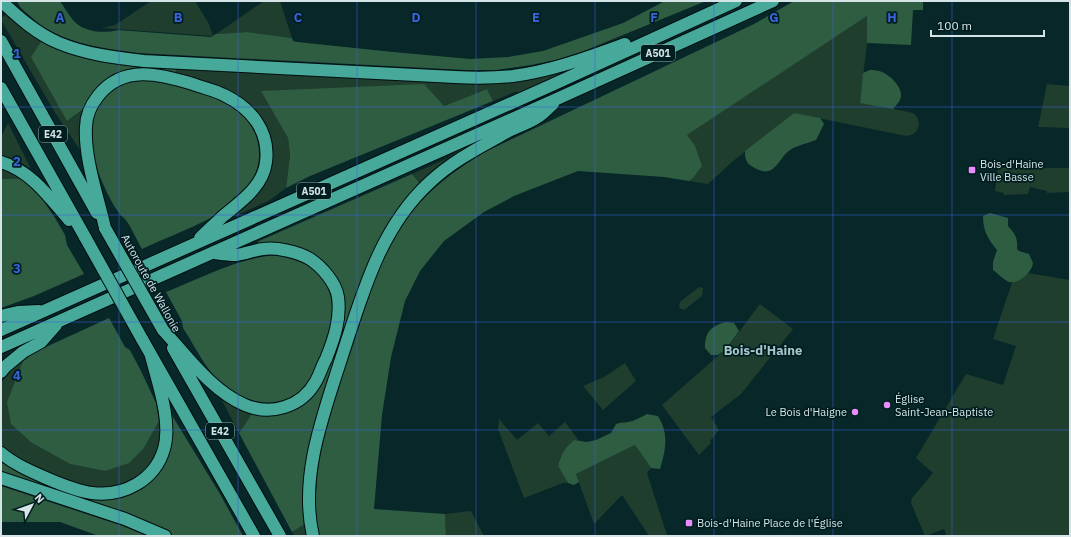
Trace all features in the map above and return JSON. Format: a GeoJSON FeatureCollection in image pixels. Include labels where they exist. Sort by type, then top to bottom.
{"type":"FeatureCollection","features":[{"type":"Feature","properties":{"kind":"highway"},"geometry":{"type":"LineString","coordinates":[[1,1],[34,29],[59,43],[113,58],[259,68],[455,78],[488,78],[513,76],[545,70],[579,60],[626,43],[643,44]]}},
{"type":"Feature","properties":{"kind":"highway","name":"A501"},"geometry":{"type":"LineString","coordinates":[[1,330],[643,44],[736,1]]}},
{"type":"Feature","properties":{"kind":"highway","name":"A501"},"geometry":{"type":"LineString","coordinates":[[1,347],[773,1]]}},
{"type":"Feature","properties":{"kind":"highway","name":"Autoroute de Wallonie"},"geometry":{"type":"LineString","coordinates":[[1,41],[105,228],[280,536]]}},
{"type":"Feature","properties":{"kind":"highway"},"geometry":{"type":"LineString","coordinates":[[105,228],[86,146],[86,126],[89,113],[94,101],[102,92],[119,79],[147,74],[167,76],[223,94],[244,107],[262,128],[267,150],[266,163],[263,173],[252,192],[193,245]]}},
{"type":"Feature","properties":{"kind":"highway","name":"E42"},"geometry":{"type":"LineString","coordinates":[[1,88],[254,536]]}},
{"type":"Feature","properties":{"kind":"highway"},"geometry":{"type":"LineString","coordinates":[[313,536],[309,504],[310,481],[315,448],[323,416],[366,284],[390,233],[407,207],[420,191],[452,164],[475,149],[541,115],[559,98]]}},
{"type":"Feature","properties":{"kind":"highway"},"geometry":{"type":"LineString","coordinates":[[1,162],[18,169],[39,185],[85,237]]}},
{"type":"Feature","properties":{"kind":"highway"},"geometry":{"type":"LineString","coordinates":[[163,330],[224,394],[246,405],[265,410],[280,409],[295,403],[310,390],[316,382],[332,345],[339,320],[338,297],[333,284],[321,269],[309,259],[293,252],[281,250],[265,248],[236,255],[212,253]]}},
{"type":"Feature","properties":{"kind":"highway"},"geometry":{"type":"LineString","coordinates":[[1,316],[18,312],[44,311]]}},
{"type":"Feature","properties":{"kind":"highway"},"geometry":{"type":"LineString","coordinates":[[1,372],[23,352],[41,342],[60,321]]}},
{"type":"Feature","properties":{"kind":"highway"},"geometry":{"type":"LineString","coordinates":[[1,453],[11,462],[65,486],[92,493],[115,493],[131,488],[147,477],[158,464],[164,448],[166,428],[163,403],[151,356]]}},
{"type":"Feature","properties":{"kind":"highway"},"geometry":{"type":"LineString","coordinates":[[1,478],[125,519],[165,536]]}},
{"type":"Feature","properties":{"kind":"green space"},"geometry":{"type":"Polygon","coordinates":[[[17,1],[60,1],[71,18],[77,24],[100,32],[118,30],[211,37],[216,34],[247,32],[292,38],[293,41],[297,42],[470,59],[508,57],[543,51],[623,23],[665,1],[706,1],[584,51],[556,60],[496,70],[465,70],[138,53],[109,49],[80,43],[53,32],[25,12],[17,1]]]}},
{"type":"Feature","properties":{"kind":"green space"},"geometry":{"type":"Polygon","coordinates":[[[151,1],[195,1],[209,24],[213,36],[102,28],[115,25],[151,1]]]}},
{"type":"Feature","properties":{"kind":"green space"},"geometry":{"type":"Polygon","coordinates":[[[264,1],[280,1],[292,38],[247,32],[216,34],[264,1]]]}},
{"type":"Feature","properties":{"kind":"green space"},"geometry":{"type":"Polygon","coordinates":[[[794,1],[923,1],[923,10],[913,10],[911,45],[867,43],[867,16],[687,135],[695,146],[702,166],[689,181],[664,177],[578,171],[514,196],[484,212],[444,241],[420,271],[405,301],[391,357],[382,415],[374,509],[445,514],[446,536],[319,536],[316,511],[316,486],[325,433],[332,407],[376,277],[395,237],[412,212],[431,192],[453,173],[489,150],[754,24],[794,1]]]}},
{"type":"Feature","properties":{"kind":"green space"},"geometry":{"type":"Polygon","coordinates":[[[8,13],[43,39],[67,121],[86,108],[82,153],[54,111],[1,20],[1,18],[8,13]]]}},
{"type":"Feature","properties":{"kind":"green space"},"geometry":{"type":"Polygon","coordinates":[[[867,16],[867,43],[860,102],[913,113],[918,119],[919,123],[917,130],[914,133],[906,136],[794,113],[732,162],[708,184],[689,181],[693,178],[686,135],[867,16]]]}},
{"type":"Feature","properties":{"kind":"green space"},"geometry":{"type":"Polygon","coordinates":[[[43,39],[177,67],[175,73],[159,69],[138,70],[67,121],[31,57],[43,39]]]}},
{"type":"Feature","properties":{"kind":"green space"},"geometry":{"type":"Polygon","coordinates":[[[574,66],[575,68],[519,94],[517,91],[493,101],[487,89],[444,106],[262,91],[288,138],[290,155],[286,188],[270,200],[231,218],[261,188],[263,123],[175,73],[177,67],[424,79],[574,66]]]}},
{"type":"Feature","properties":{"kind":"green space"},"geometry":{"type":"Polygon","coordinates":[[[870,70],[883,72],[897,84],[901,92],[901,98],[893,109],[860,103],[863,73],[870,70]]]}},
{"type":"Feature","properties":{"kind":"green space"},"geometry":{"type":"Polygon","coordinates":[[[144,79],[168,83],[203,94],[227,104],[238,111],[247,120],[258,142],[259,162],[256,174],[247,190],[230,206],[193,227],[142,249],[127,222],[119,214],[104,186],[95,161],[92,133],[93,120],[97,108],[104,97],[122,84],[144,79]]]}},
{"type":"Feature","properties":{"kind":"green space"},"geometry":{"type":"Polygon","coordinates":[[[424,84],[444,106],[487,89],[493,101],[310,176],[286,188],[290,155],[288,138],[261,91],[424,84]]]}},
{"type":"Feature","properties":{"kind":"green space"},"geometry":{"type":"Polygon","coordinates":[[[1047,84],[1070,86],[1070,128],[1038,127],[1047,84]]]}},
{"type":"Feature","properties":{"kind":"green space"},"geometry":{"type":"Polygon","coordinates":[[[794,113],[820,118],[824,124],[816,140],[790,150],[771,170],[760,170],[749,164],[746,159],[745,151],[794,113]]]}},
{"type":"Feature","properties":{"kind":"green space"},"geometry":{"type":"Polygon","coordinates":[[[8,123],[31,169],[20,162],[1,155],[1,137],[8,123]]]}},
{"type":"Feature","properties":{"kind":"green space"},"geometry":{"type":"Polygon","coordinates":[[[484,138],[421,185],[412,174],[448,158],[462,148],[484,138]]]}},
{"type":"Feature","properties":{"kind":"green space"},"geometry":{"type":"Polygon","coordinates":[[[1,166],[24,179],[1,179],[1,166]]]}},
{"type":"Feature","properties":{"kind":"green space"},"geometry":{"type":"Polygon","coordinates":[[[998,168],[1070,168],[1070,192],[1047,193],[1047,191],[1030,187],[1028,194],[1004,195],[1004,193],[995,191],[998,168]]]}},
{"type":"Feature","properties":{"kind":"green space"},"geometry":{"type":"Polygon","coordinates":[[[412,174],[421,185],[381,240],[304,499],[305,524],[292,532],[239,433],[253,412],[273,414],[326,372],[338,282],[327,265],[315,256],[257,245],[259,241],[412,174]]]}},
{"type":"Feature","properties":{"kind":"green space"},"geometry":{"type":"Polygon","coordinates":[[[1,179],[24,179],[39,194],[65,235],[67,245],[84,274],[34,296],[1,308],[1,179]]]}},
{"type":"Feature","properties":{"kind":"green space"},"geometry":{"type":"Polygon","coordinates":[[[990,213],[1008,218],[1008,226],[1016,239],[1017,249],[1029,254],[1033,263],[1028,273],[1017,281],[1009,282],[993,270],[993,262],[997,250],[987,234],[983,221],[983,216],[990,213]]]}},
{"type":"Feature","properties":{"kind":"green space"},"geometry":{"type":"Polygon","coordinates":[[[278,255],[309,266],[323,279],[331,297],[331,322],[314,375],[305,387],[295,396],[283,401],[270,403],[258,402],[232,392],[215,377],[205,364],[183,328],[182,321],[166,292],[235,264],[278,255]]]}},
{"type":"Feature","properties":{"kind":"green space"},"geometry":{"type":"Polygon","coordinates":[[[1016,271],[1070,280],[1070,536],[947,536],[944,529],[925,536],[911,503],[912,498],[933,473],[916,458],[966,374],[1003,385],[1016,346],[993,339],[1016,271]]]}},
{"type":"Feature","properties":{"kind":"green space"},"geometry":{"type":"Polygon","coordinates":[[[699,287],[703,288],[702,296],[684,310],[679,308],[680,302],[699,287]]]}},
{"type":"Feature","properties":{"kind":"green space"},"geometry":{"type":"Polygon","coordinates":[[[760,304],[793,329],[741,394],[711,417],[719,430],[710,441],[711,443],[699,455],[662,405],[726,349],[760,304]]]}},
{"type":"Feature","properties":{"kind":"green space"},"geometry":{"type":"Polygon","coordinates":[[[109,318],[125,347],[130,350],[141,371],[156,403],[159,421],[144,448],[129,463],[105,471],[70,464],[32,443],[11,424],[7,402],[23,361],[35,352],[109,318]]]}},
{"type":"Feature","properties":{"kind":"green space"},"geometry":{"type":"Polygon","coordinates":[[[726,322],[734,323],[739,331],[726,349],[718,355],[711,355],[705,348],[706,338],[710,330],[726,322]]]}},
{"type":"Feature","properties":{"kind":"green space"},"geometry":{"type":"Polygon","coordinates":[[[23,361],[7,402],[32,443],[70,464],[105,471],[144,448],[159,421],[161,431],[159,446],[153,463],[144,474],[120,487],[90,488],[66,481],[11,456],[1,446],[1,383],[9,372],[23,361]]]}},
{"type":"Feature","properties":{"kind":"green space"},"geometry":{"type":"Polygon","coordinates":[[[625,363],[636,381],[603,410],[583,386],[604,377],[625,363]]]}},
{"type":"Feature","properties":{"kind":"green space"},"geometry":{"type":"Polygon","coordinates":[[[218,393],[253,412],[239,433],[218,393]]]}},
{"type":"Feature","properties":{"kind":"green space"},"geometry":{"type":"Polygon","coordinates":[[[170,412],[220,494],[243,536],[175,536],[1,474],[1,464],[3,463],[17,472],[48,485],[105,499],[124,496],[139,490],[151,481],[170,412]]]}},
{"type":"Feature","properties":{"kind":"green space"},"geometry":{"type":"Polygon","coordinates":[[[647,414],[658,416],[664,429],[665,448],[660,469],[651,468],[635,445],[576,474],[579,482],[574,485],[568,483],[558,466],[560,458],[574,440],[587,442],[596,440],[611,433],[616,424],[633,421],[647,414]]]}},
{"type":"Feature","properties":{"kind":"green space"},"geometry":{"type":"Polygon","coordinates":[[[499,419],[517,440],[538,423],[549,436],[565,422],[579,441],[574,440],[561,456],[558,466],[568,483],[563,483],[524,498],[498,429],[499,419]]]}},
{"type":"Feature","properties":{"kind":"green space"},"geometry":{"type":"Polygon","coordinates":[[[635,445],[651,468],[647,473],[667,535],[666,536],[649,536],[622,495],[594,524],[576,474],[635,445]]]}},
{"type":"Feature","properties":{"kind":"green space"},"geometry":{"type":"Polygon","coordinates":[[[1,486],[123,526],[147,536],[99,536],[60,522],[1,522],[1,486]]]}},
{"type":"Feature","properties":{"kind":"green space"},"geometry":{"type":"Polygon","coordinates":[[[471,511],[484,536],[446,536],[445,514],[471,511]]]}},
{"type":"Feature","properties":{"kind":"green space"},"geometry":{"type":"Polygon","coordinates":[[[305,524],[308,536],[295,536],[292,532],[305,524]]]}},
{"type":"Feature","properties":{"kind":"place","name":"Bois-d'Haine Ville Basse"},"geometry":{"type":"Point","coordinates":[972,170]}},
{"type":"Feature","properties":{"kind":"place","name":"Église Saint-Jean-Baptiste"},"geometry":{"type":"Point","coordinates":[887,405]}},
{"type":"Feature","properties":{"kind":"place","name":"Le Bois d'Haigne"},"geometry":{"type":"Point","coordinates":[855,412]}},
{"type":"Feature","properties":{"kind":"place","name":"Bois-d'Haine Place de l'Église"},"geometry":{"type":"Point","coordinates":[689,523]}},
{"type":"Feature","properties":{"kind":"district","name":"Bois-d'Haine"},"geometry":{"type":"Point","coordinates":[763,350]}}]}
